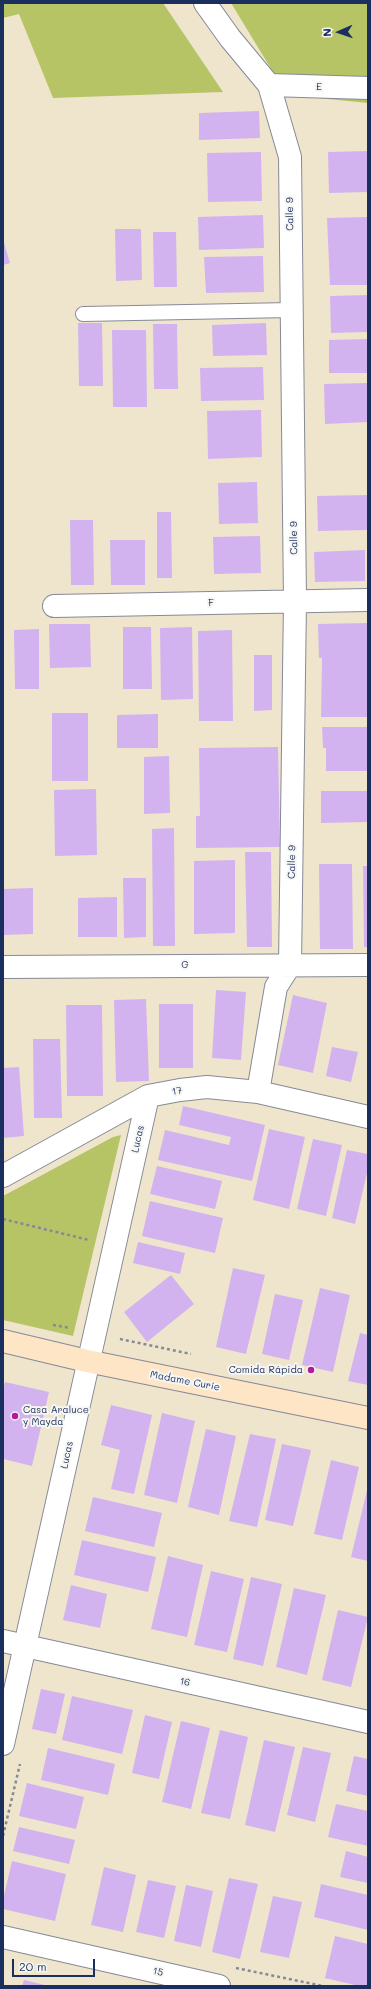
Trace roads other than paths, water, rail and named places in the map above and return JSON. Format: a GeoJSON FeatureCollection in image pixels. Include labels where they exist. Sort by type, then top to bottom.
{"type":"FeatureCollection","features":[{"type":"Feature","properties":{"kind":"main road","name":"Madame Curie"},"geometry":{"type":"LineString","coordinates":[[3,1341],[88,1361],[368,1418]]}},
{"type":"Feature","properties":{"kind":"street","name":"Calle 9"},"geometry":{"type":"LineString","coordinates":[[205,3],[230,38],[269,85],[290,158],[295,601],[290,965]]}},
{"type":"Feature","properties":{"kind":"street","name":"E"},"geometry":{"type":"LineString","coordinates":[[269,85],[368,88]]}},
{"type":"Feature","properties":{"kind":"street","name":"F"},"geometry":{"type":"LineString","coordinates":[[54,606],[368,600]]}},
{"type":"Feature","properties":{"kind":"street"},"geometry":{"type":"LineString","coordinates":[[258,1092],[276,987],[290,965]]}},
{"type":"Feature","properties":{"kind":"street","name":"G"},"geometry":{"type":"LineString","coordinates":[[3,967],[368,965]]}},
{"type":"Feature","properties":{"kind":"street","name":"17"},"geometry":{"type":"LineString","coordinates":[[3,1176],[148,1096],[207,1087],[258,1092],[368,1117]]}},
{"type":"Feature","properties":{"kind":"street","name":"Lucas"},"geometry":{"type":"LineString","coordinates":[[3,1744],[26,1647],[93,1334],[148,1096]]}},
{"type":"Feature","properties":{"kind":"street","name":"16"},"geometry":{"type":"LineString","coordinates":[[3,1641],[368,1722]]}},
{"type":"Feature","properties":{"kind":"street","name":"15"},"geometry":{"type":"LineString","coordinates":[[3,1937],[219,1986]]}},
{"type":"Feature","properties":{"kind":"lane"},"geometry":{"type":"LineString","coordinates":[[83,314],[291,310]]}},
{"type":"Feature","properties":{"kind":"place","name":"Comida Rápida"},"geometry":{"type":"Point","coordinates":[311,1370]}},
{"type":"Feature","properties":{"kind":"place","name":"Casa Araluce y Mayda"},"geometry":{"type":"Point","coordinates":[15,1416]}}]}
